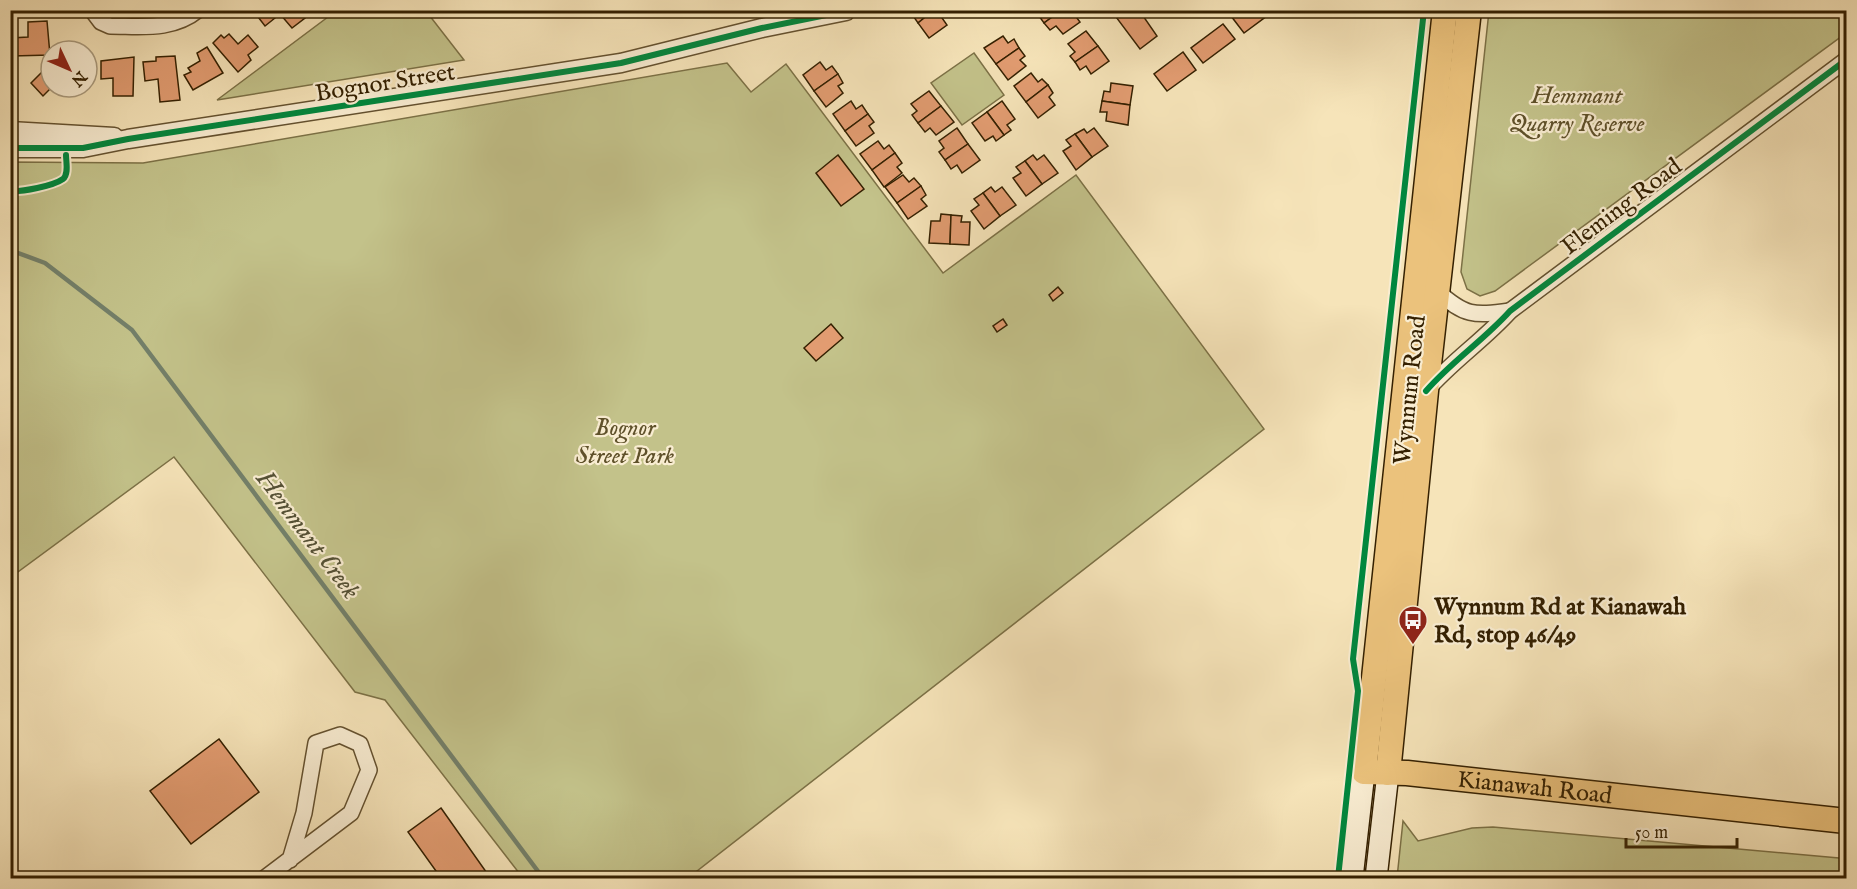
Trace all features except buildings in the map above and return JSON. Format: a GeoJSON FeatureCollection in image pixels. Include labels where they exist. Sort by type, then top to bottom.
{"type":"FeatureCollection","features":[{"type":"Feature","properties":{"kind":"main road","name":"Wynnum Road"},"geometry":{"type":"LineString","coordinates":[[1352,879],[1445,10]]}},
{"type":"Feature","properties":{"kind":"main road","name":"Wynnum Road"},"geometry":{"type":"LineString","coordinates":[[1376,879],[1426,391],[1469,10]]}},
{"type":"Feature","properties":{"kind":"main road","name":"Kianawah Road"},"geometry":{"type":"LineString","coordinates":[[1364,772],[1846,821]]}},
{"type":"Feature","properties":{"kind":"street"},"geometry":{"type":"LineString","coordinates":[[92,10],[102,22],[110,26],[169,26],[184,21],[198,10]]}},
{"type":"Feature","properties":{"kind":"street","name":"Bognor Street"},"geometry":{"type":"LineString","coordinates":[[762,28],[791,10]]}},
{"type":"Feature","properties":{"kind":"street","name":"Bognor Street"},"geometry":{"type":"LineString","coordinates":[[10,148],[83,148],[128,139],[621,63],[762,28],[851,10]]}},
{"type":"Feature","properties":{"kind":"street","name":"Fleming Road"},"geometry":{"type":"LineString","coordinates":[[1426,391],[1449,366],[1490,333],[1510,311],[1846,60]]}},
{"type":"Feature","properties":{"kind":"street","name":"Bognor Street"},"geometry":{"type":"LineString","coordinates":[[10,131],[86,134],[128,139]]}},
{"type":"Feature","properties":{"kind":"street"},"geometry":{"type":"LineString","coordinates":[[1437,291],[1465,312],[1484,315],[1510,311]]}},
{"type":"Feature","properties":{"kind":"street"},"geometry":{"type":"LineString","coordinates":[[264,879],[290,860],[351,813],[369,770],[360,744],[340,735],[316,743],[304,813],[290,860]]}},
{"type":"Feature","properties":{"kind":"green space"},"geometry":{"type":"Polygon","coordinates":[[[336,11],[426,11],[464,60],[217,100],[336,11]]]}},
{"type":"Feature","properties":{"kind":"green space","name":"Hemmant Quarry Reserve"},"geometry":{"type":"Polygon","coordinates":[[[1489,11],[1846,11],[1846,33],[1495,291],[1480,296],[1467,289],[1461,272],[1489,11]]]}},
{"type":"Feature","properties":{"kind":"green space"},"geometry":{"type":"Polygon","coordinates":[[[974,53],[1004,95],[962,125],[931,83],[974,53]]]}},
{"type":"Feature","properties":{"kind":"green space","name":"Bognor Street Park"},"geometry":{"type":"Polygon","coordinates":[[[727,63],[751,92],[786,64],[943,273],[1076,175],[1264,429],[688,878],[523,878],[385,700],[355,692],[174,457],[11,577],[10,162],[143,163],[727,63]]]}},
{"type":"Feature","properties":{"kind":"green space"},"geometry":{"type":"Polygon","coordinates":[[[1403,821],[1418,841],[1472,828],[1493,827],[1839,858],[1846,862],[1846,878],[1397,878],[1403,821]]]}},
{"type":"Feature","properties":{"kind":"waterway","name":"Hemmant Creek"},"geometry":{"type":"LineString","coordinates":[[10,250],[45,263],[132,330],[543,878]]}},
{"type":"Feature","properties":{"kind":"cycle path"},"geometry":{"type":"LineString","coordinates":[[1338,878],[1358,691],[1353,659],[1424,10]]}},
{"type":"Feature","properties":{"kind":"cycle path"},"geometry":{"type":"LineString","coordinates":[[10,148],[83,148],[128,139],[621,63],[762,28],[846,11]]}},
{"type":"Feature","properties":{"kind":"cycle path"},"geometry":{"type":"LineString","coordinates":[[1426,391],[1510,311],[1846,60]]}},
{"type":"Feature","properties":{"kind":"cycle path"},"geometry":{"type":"LineString","coordinates":[[10,191],[37,188],[63,179],[67,171],[66,155]]}},
{"type":"Feature","properties":{"kind":"place","name":"Wynnum Rd at Kianawah Rd, stop 46/49"},"geometry":{"type":"Point","coordinates":[1413,646]}}]}
